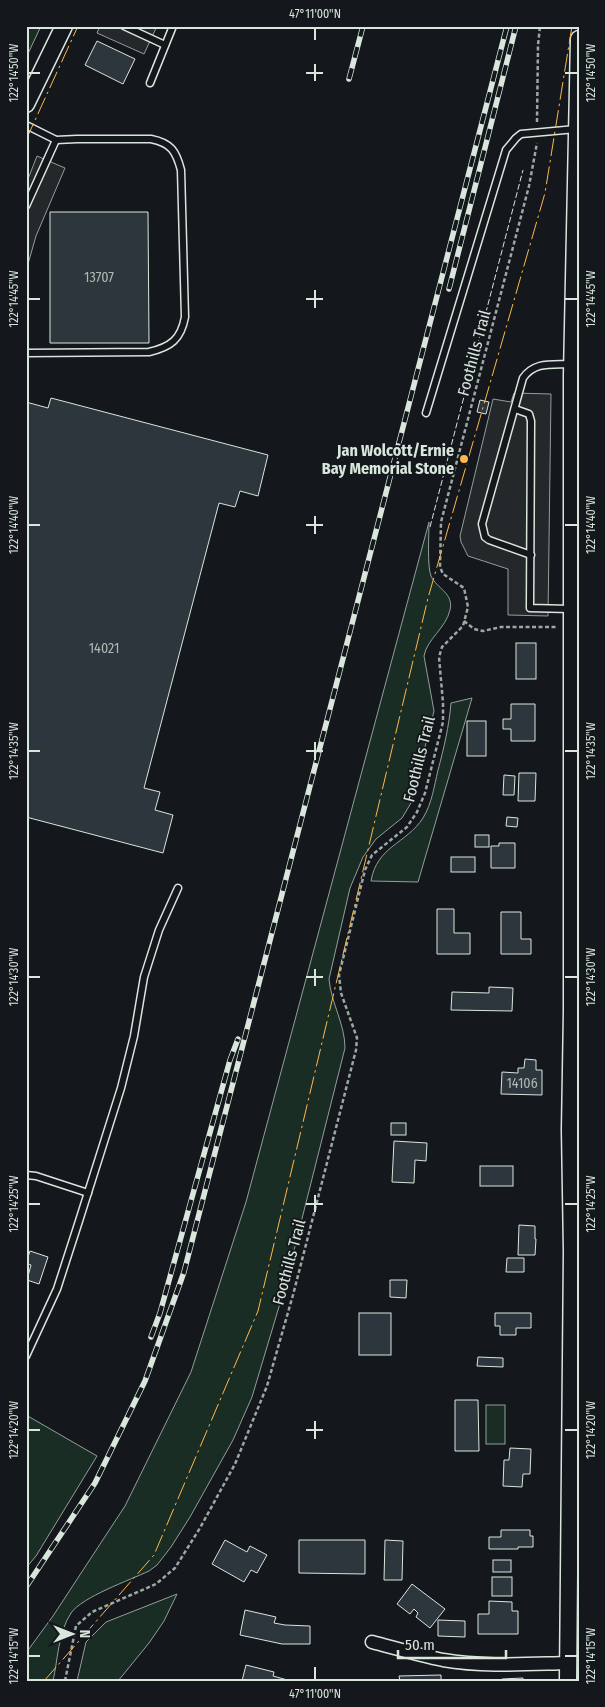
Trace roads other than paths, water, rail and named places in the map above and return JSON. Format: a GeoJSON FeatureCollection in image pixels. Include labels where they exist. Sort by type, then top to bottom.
{"type":"FeatureCollection","features":[{"type":"Feature","properties":{"kind":"street"},"geometry":{"type":"LineString","coordinates":[[26,104],[64,26]]}},
{"type":"Feature","properties":{"kind":"street"},"geometry":{"type":"LineString","coordinates":[[568,1681],[573,1598],[575,1252],[570,1130],[575,1011],[575,738],[570,609],[572,364],[577,57],[579,39]]}},
{"type":"Feature","properties":{"kind":"street"},"geometry":{"type":"LineString","coordinates":[[372,1642],[444,1660],[468,1663],[514,1665],[568,1663]]}},
{"type":"Feature","properties":{"kind":"lane"},"geometry":{"type":"LineString","coordinates":[[124,26],[166,45]]}},
{"type":"Feature","properties":{"kind":"lane"},"geometry":{"type":"LineString","coordinates":[[150,83],[173,26]]}},
{"type":"Feature","properties":{"kind":"lane"},"geometry":{"type":"LineString","coordinates":[[26,125],[56,140],[151,139],[171,147],[177,158],[180,170],[185,317],[182,331],[172,343],[163,349],[150,352],[26,353]]}},
{"type":"Feature","properties":{"kind":"lane"},"geometry":{"type":"LineString","coordinates":[[426,412],[506,150],[521,134],[576,130]]}},
{"type":"Feature","properties":{"kind":"lane"},"geometry":{"type":"LineString","coordinates":[[26,206],[56,140]]}},
{"type":"Feature","properties":{"kind":"lane"},"geometry":{"type":"LineString","coordinates":[[530,555],[485,538],[482,524],[523,378],[532,367],[572,364]]}},
{"type":"Feature","properties":{"kind":"lane"},"geometry":{"type":"LineString","coordinates":[[514,409],[529,414],[532,422],[530,608],[570,609]]}},
{"type":"Feature","properties":{"kind":"lane"},"geometry":{"type":"LineString","coordinates":[[26,1356],[56,1289],[88,1193],[130,1054],[144,977],[159,930],[178,888]]}},
{"type":"Feature","properties":{"kind":"lane"},"geometry":{"type":"LineString","coordinates":[[26,1175],[36,1176],[88,1193]]}},
{"type":"Feature","properties":{"kind":"railway"},"geometry":{"type":"LineString","coordinates":[[349,79],[363,26]]}},
{"type":"Feature","properties":{"kind":"railway"},"geometry":{"type":"LineString","coordinates":[[26,1587],[95,1483],[145,1381],[184,1272],[507,26]]}},
{"type":"Feature","properties":{"kind":"railway"},"geometry":{"type":"LineString","coordinates":[[449,289],[516,26]]}},
{"type":"Feature","properties":{"kind":"railway"},"geometry":{"type":"LineString","coordinates":[[151,1337],[160,1313],[230,1060],[238,1039]]}},
{"type":"Feature","properties":{"kind":"place","name":"Jan Wolcott/Ernie Bay Memorial Stone"},"geometry":{"type":"Point","coordinates":[464,459]}}]}
